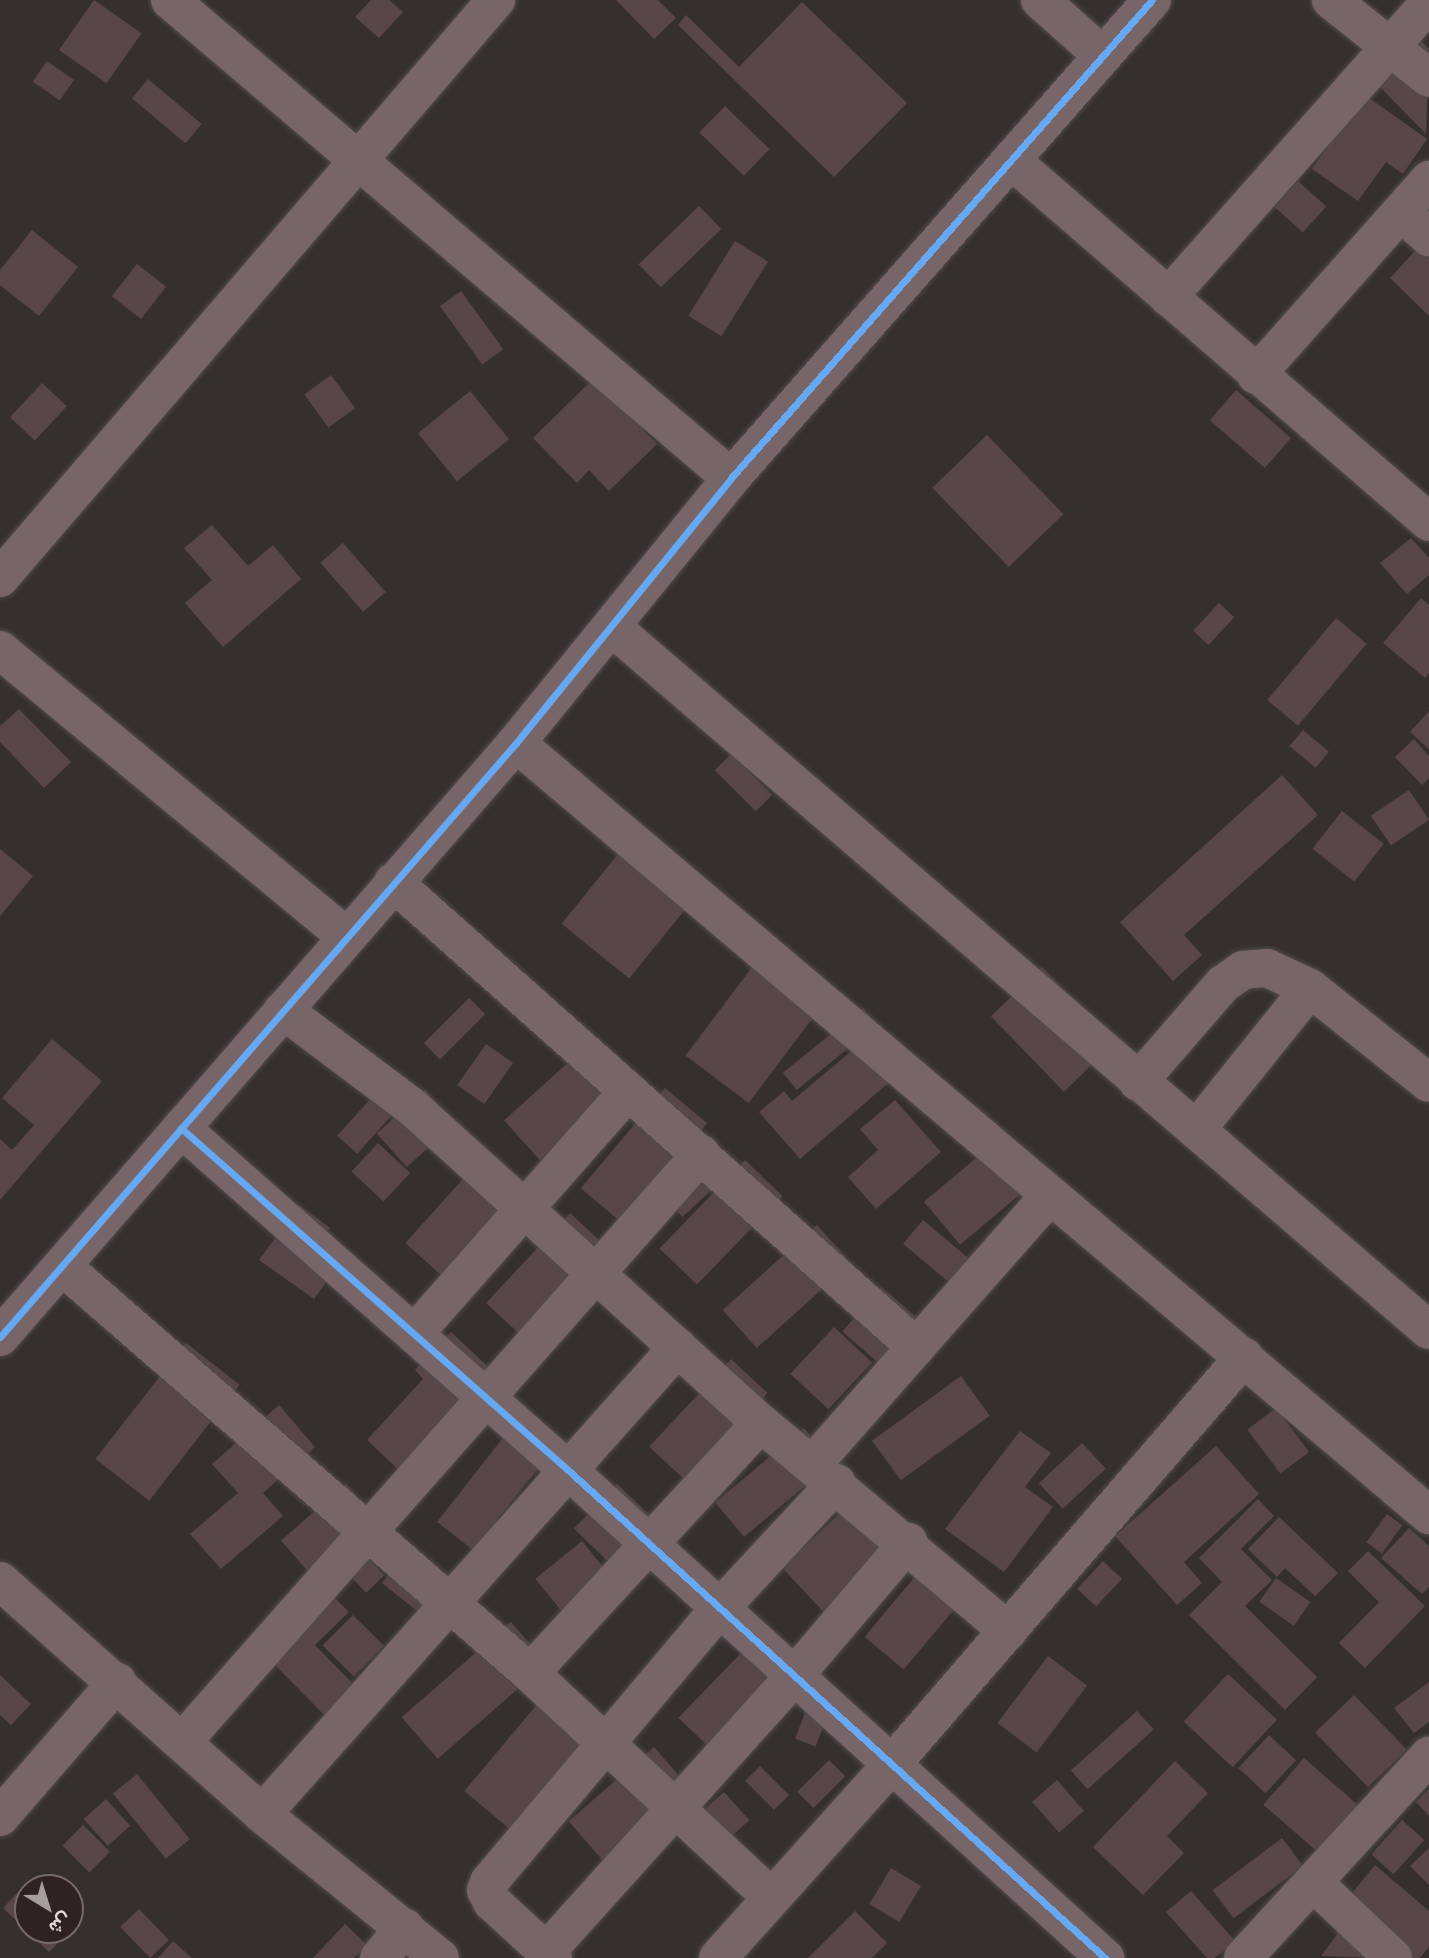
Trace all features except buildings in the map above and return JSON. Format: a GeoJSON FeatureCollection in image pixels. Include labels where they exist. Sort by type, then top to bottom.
{"type":"FeatureCollection","features":[{"type":"Feature","properties":{"kind":"street"},"geometry":{"type":"LineString","coordinates":[[170,0],[356,162],[731,478]]}},
{"type":"Feature","properties":{"kind":"street"},"geometry":{"type":"LineString","coordinates":[[0,578],[496,0]]}},
{"type":"Feature","properties":{"kind":"street"},"geometry":{"type":"LineString","coordinates":[[1040,0],[1102,55]]}},
{"type":"Feature","properties":{"kind":"street"},"geometry":{"type":"LineString","coordinates":[[0,1337],[516,743],[613,628],[731,478],[1152,0]]}},
{"type":"Feature","properties":{"kind":"street"},"geometry":{"type":"LineString","coordinates":[[1331,0],[1392,45],[1429,78]]}},
{"type":"Feature","properties":{"kind":"street"},"geometry":{"type":"LineString","coordinates":[[1168,298],[1429,3]]}},
{"type":"Feature","properties":{"kind":"street"},"geometry":{"type":"LineString","coordinates":[[1011,160],[1256,375],[1429,522]]}},
{"type":"Feature","properties":{"kind":"street"},"geometry":{"type":"LineString","coordinates":[[1256,375],[1429,180]]}},
{"type":"Feature","properties":{"kind":"street"},"geometry":{"type":"LineString","coordinates":[[1401,212],[1429,237]]}},
{"type":"Feature","properties":{"kind":"street"},"geometry":{"type":"LineString","coordinates":[[613,628],[1429,1330]]}},
{"type":"Feature","properties":{"kind":"street"},"geometry":{"type":"LineString","coordinates":[[0,650],[346,936]]}},
{"type":"Feature","properties":{"kind":"street"},"geometry":{"type":"LineString","coordinates":[[516,743],[1048,1197],[1244,1357],[1429,1515]]}},
{"type":"Feature","properties":{"kind":"street"},"geometry":{"type":"LineString","coordinates":[[393,882],[916,1347]]}},
{"type":"Feature","properties":{"kind":"street"},"geometry":{"type":"LineString","coordinates":[[1138,1082],[1223,984],[1243,970],[1267,968],[1310,988],[1429,1083]]}},
{"type":"Feature","properties":{"kind":"street"},"geometry":{"type":"LineString","coordinates":[[1196,1130],[1310,988]]}},
{"type":"Feature","properties":{"kind":"street"},"geometry":{"type":"LineString","coordinates":[[283,1010],[411,1106],[761,1423],[908,1542],[1008,1631]]}},
{"type":"Feature","properties":{"kind":"street"},"geometry":{"type":"LineString","coordinates":[[414,1334],[628,1091]]}},
{"type":"Feature","properties":{"kind":"street"},"geometry":{"type":"LineString","coordinates":[[181,1128],[568,1470],[893,1763],[1104,1958]]}},
{"type":"Feature","properties":{"kind":"street"},"geometry":{"type":"LineString","coordinates":[[183,1741],[701,1154]]}},
{"type":"Feature","properties":{"kind":"street"},"geometry":{"type":"LineString","coordinates":[[908,1542],[795,1675],[674,1807],[549,1955],[492,1902],[486,1890],[604,1742],[720,1608],[824,1474],[916,1347],[1048,1197]]}},
{"type":"Feature","properties":{"kind":"street"},"geometry":{"type":"LineString","coordinates":[[62,1266],[530,1673],[772,1898]]}},
{"type":"Feature","properties":{"kind":"street"},"geometry":{"type":"LineString","coordinates":[[262,1814],[678,1347]]}},
{"type":"Feature","properties":{"kind":"street"},"geometry":{"type":"LineString","coordinates":[[718,1958],[893,1763],[1244,1357]]}},
{"type":"Feature","properties":{"kind":"street"},"geometry":{"type":"LineString","coordinates":[[530,1673],[761,1423]]}},
{"type":"Feature","properties":{"kind":"street"},"geometry":{"type":"LineString","coordinates":[[0,1581],[117,1682],[262,1814],[440,1958]]}},
{"type":"Feature","properties":{"kind":"street"},"geometry":{"type":"LineString","coordinates":[[0,1817],[117,1682]]}},
{"type":"Feature","properties":{"kind":"street"},"geometry":{"type":"LineString","coordinates":[[1243,1958],[1429,1756]]}},
{"type":"Feature","properties":{"kind":"street"},"geometry":{"type":"LineString","coordinates":[[1314,1883],[1393,1958]]}},
{"type":"Feature","properties":{"kind":"street"},"geometry":{"type":"LineString","coordinates":[[379,1958],[405,1927]]}},
{"type":"Feature","properties":{"kind":"cycle path"},"geometry":{"type":"LineString","coordinates":[[0,1337],[516,743],[731,478],[1152,0]]}},
{"type":"Feature","properties":{"kind":"cycle path"},"geometry":{"type":"LineString","coordinates":[[181,1128],[568,1470],[1105,1958]]}}]}
